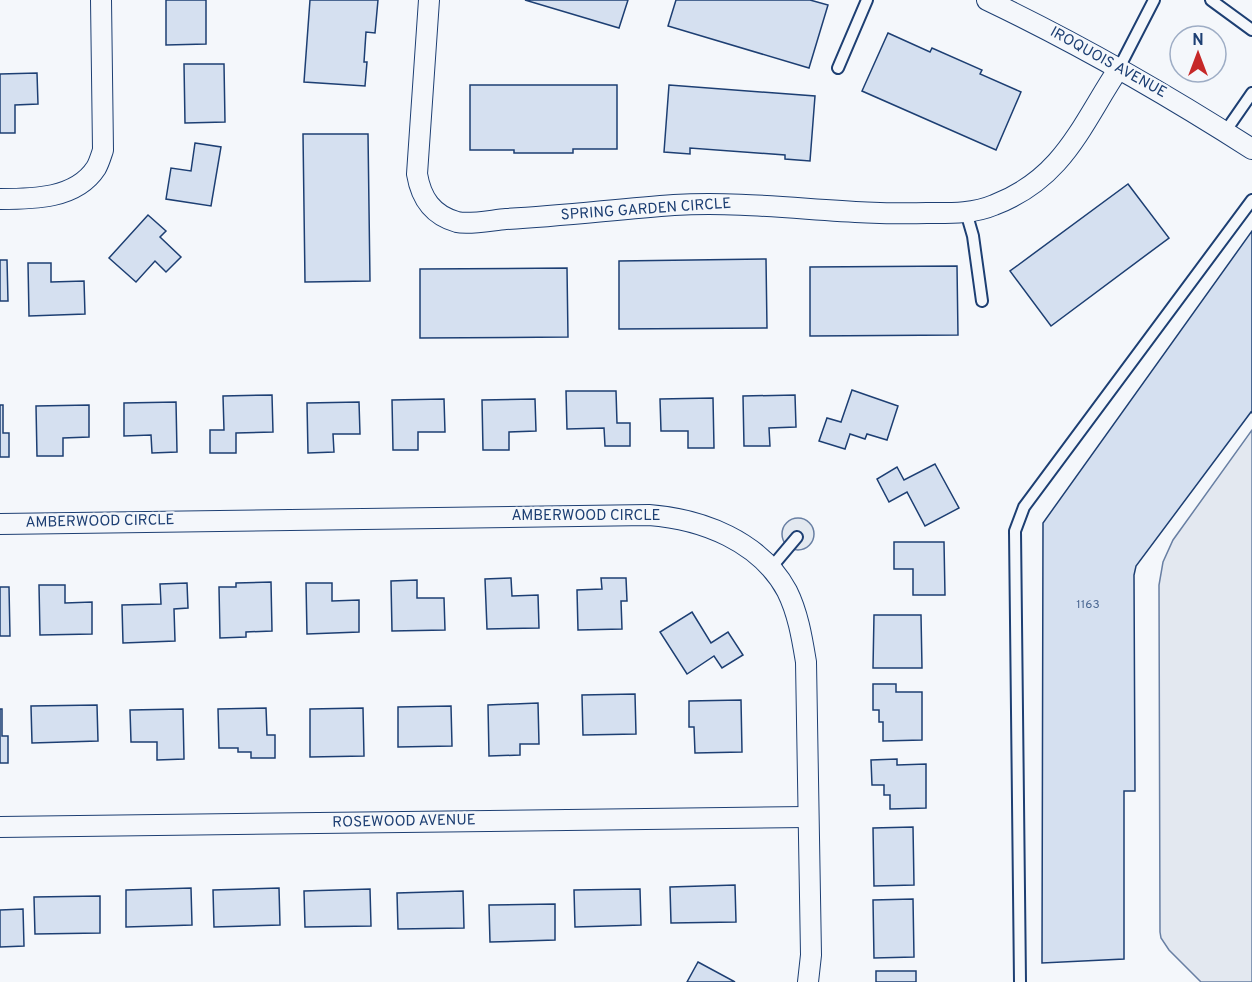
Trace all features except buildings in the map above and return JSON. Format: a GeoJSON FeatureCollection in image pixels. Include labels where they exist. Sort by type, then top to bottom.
{"type":"FeatureCollection","features":[{"type":"Feature","properties":{"kind":"street"},"geometry":{"type":"LineString","coordinates":[[0,199],[48,197],[62,193],[85,181],[96,168],[104,150],[101,0]]}},
{"type":"Feature","properties":{"kind":"street","name":"SPRING GARDEN CIRCLE"},"geometry":{"type":"LineString","coordinates":[[429,0],[417,174],[419,190],[424,200],[438,215],[459,222],[675,205],[788,206],[865,214],[966,212],[991,207],[1035,184],[1052,168],[1080,133],[1095,104],[1119,68]]}},
{"type":"Feature","properties":{"kind":"street","name":"IROQUOIS AVENUE"},"geometry":{"type":"LineString","coordinates":[[987,0],[1046,28],[1176,100],[1252,149]]}},
{"type":"Feature","properties":{"kind":"street","name":"AMBERWOOD CIRCLE"},"geometry":{"type":"LineString","coordinates":[[0,524],[648,515],[675,517],[717,530],[749,548],[770,568],[787,591],[799,623],[806,662],[811,955],[808,982]]}},
{"type":"Feature","properties":{"kind":"street","name":"ROSEWOOD AVENUE"},"geometry":{"type":"LineString","coordinates":[[0,827],[807,818]]}},
{"type":"Feature","properties":{"kind":"lane"},"geometry":{"type":"LineString","coordinates":[[838,68],[867,0]]}},
{"type":"Feature","properties":{"kind":"lane"},"geometry":{"type":"LineString","coordinates":[[1119,68],[1154,0]]}},
{"type":"Feature","properties":{"kind":"lane"},"geometry":{"type":"LineString","coordinates":[[1211,0],[1252,30]]}},
{"type":"Feature","properties":{"kind":"lane"},"geometry":{"type":"LineString","coordinates":[[1226,132],[1252,93]]}},
{"type":"Feature","properties":{"kind":"lane"},"geometry":{"type":"LineString","coordinates":[[1020,982],[1015,531],[1024,507],[1252,200]]}},
{"type":"Feature","properties":{"kind":"lane"},"geometry":{"type":"LineString","coordinates":[[966,212],[973,236],[982,301]]}},
{"type":"Feature","properties":{"kind":"lane"},"geometry":{"type":"LineString","coordinates":[[770,568],[797,537]]}},
{"type":"Feature","properties":{"kind":"shaded area"},"geometry":{"type":"Polygon","coordinates":[[[1252,430],[1252,982],[1201,982],[1169,950],[1160,932],[1159,585],[1163,562],[1173,540],[1252,430]]]}},
{"type":"Feature","properties":{"kind":"shaded area"},"geometry":{"type":"Polygon","coordinates":[[[798,518],[809,523],[814,534],[809,545],[798,550],[787,545],[782,534],[787,523],[798,518]]]}}]}
